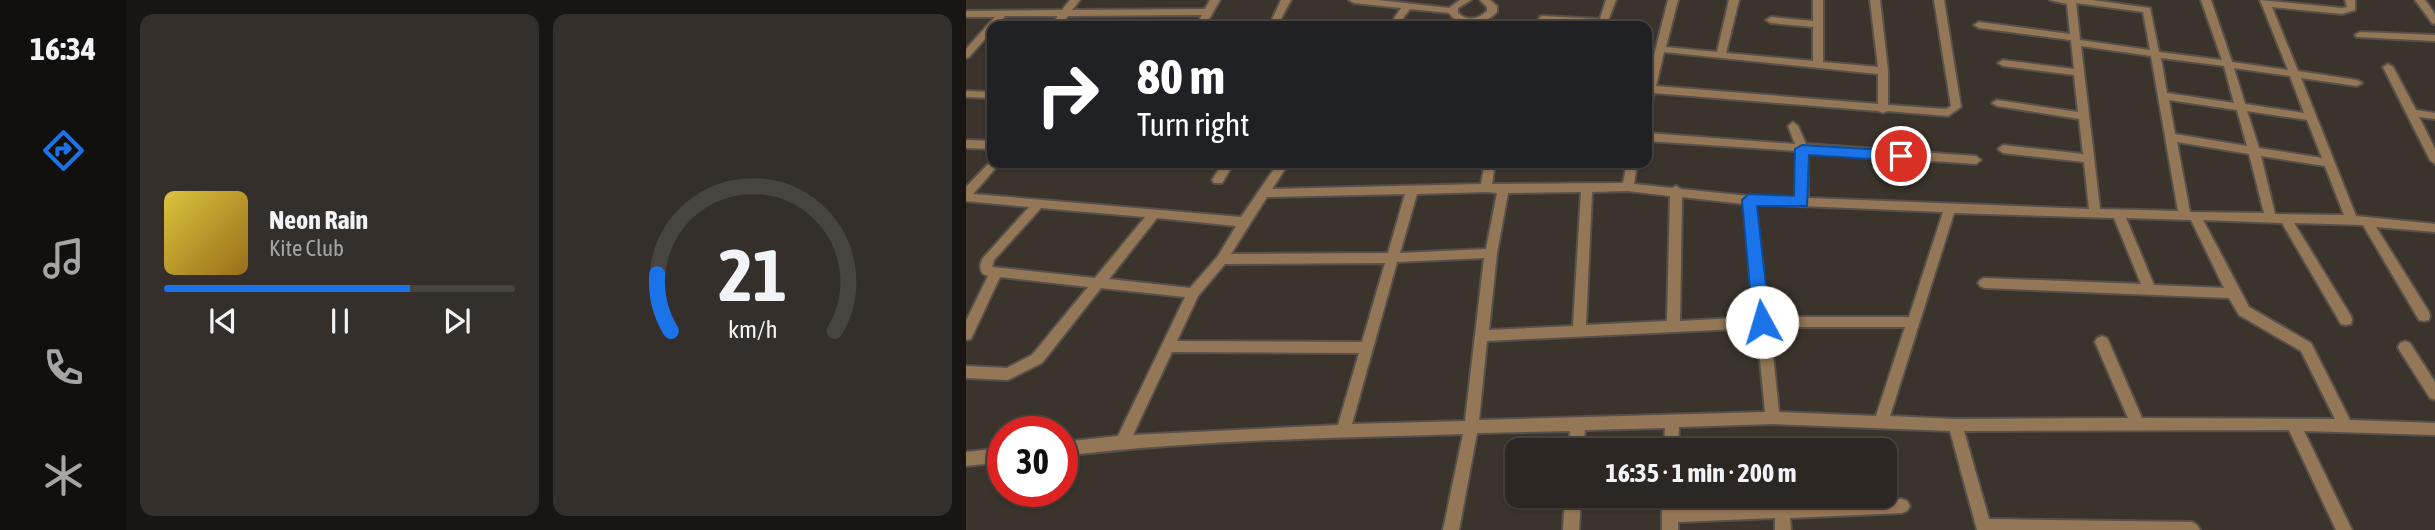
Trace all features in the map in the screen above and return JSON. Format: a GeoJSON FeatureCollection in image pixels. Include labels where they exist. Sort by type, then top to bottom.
{"type":"FeatureCollection","features":[{"type":"Feature","properties":{"kind":"street"},"geometry":{"type":"LineString","coordinates":[[1059,21],[1075,0]]}},
{"type":"Feature","properties":{"kind":"street"},"geometry":{"type":"LineString","coordinates":[[1204,21],[1215,0]]}},
{"type":"Feature","properties":{"kind":"street"},"geometry":{"type":"LineString","coordinates":[[1276,21],[1286,0]]}},
{"type":"Feature","properties":{"kind":"street"},"geometry":{"type":"LineString","coordinates":[[1354,0],[1452,10],[1466,0]]}},
{"type":"Feature","properties":{"kind":"street"},"geometry":{"type":"LineString","coordinates":[[1478,21],[1492,12],[1492,6],[1485,0]]}},
{"type":"Feature","properties":{"kind":"street"},"geometry":{"type":"LineString","coordinates":[[1603,21],[1611,0]]}},
{"type":"Feature","properties":{"kind":"street"},"geometry":{"type":"LineString","coordinates":[[1652,81],[1673,0]]}},
{"type":"Feature","properties":{"kind":"street"},"geometry":{"type":"LineString","coordinates":[[1721,55],[1734,0]]}},
{"type":"Feature","properties":{"kind":"street"},"geometry":{"type":"LineString","coordinates":[[1818,0],[1818,65]]}},
{"type":"Feature","properties":{"kind":"street"},"geometry":{"type":"LineString","coordinates":[[1875,0],[1883,71],[1883,110]]}},
{"type":"Feature","properties":{"kind":"street"},"geometry":{"type":"LineString","coordinates":[[1652,89],[1944,114],[1956,107],[1939,0]]}},
{"type":"Feature","properties":{"kind":"street"},"geometry":{"type":"LineString","coordinates":[[2055,0],[2146,5],[2171,137],[2190,216],[2244,311],[2306,347],[2345,425]]}},
{"type":"Feature","properties":{"kind":"street"},"geometry":{"type":"LineString","coordinates":[[2206,0],[2254,151],[2271,219]]}},
{"type":"Feature","properties":{"kind":"street"},"geometry":{"type":"LineString","coordinates":[[2350,0],[2352,8],[2342,11],[2266,2],[2329,163],[2359,220],[2424,316]]}},
{"type":"Feature","properties":{"kind":"street"},"geometry":{"type":"LineString","coordinates":[[2071,1],[2095,214]]}},
{"type":"Feature","properties":{"kind":"street"},"geometry":{"type":"LineString","coordinates":[[2427,4],[2435,21]]}},
{"type":"Feature","properties":{"kind":"street"},"geometry":{"type":"LineString","coordinates":[[1397,21],[1407,6]]}},
{"type":"Feature","properties":{"kind":"street"},"geometry":{"type":"LineString","coordinates":[[1452,10],[1454,17],[1462,21]]}},
{"type":"Feature","properties":{"kind":"street"},"geometry":{"type":"LineString","coordinates":[[966,14],[1208,12]]}},
{"type":"Feature","properties":{"kind":"street"},"geometry":{"type":"LineString","coordinates":[[1132,21],[1138,13]]}},
{"type":"Feature","properties":{"kind":"street"},"geometry":{"type":"LineString","coordinates":[[996,21],[1002,14]]}},
{"type":"Feature","properties":{"kind":"street"},"geometry":{"type":"LineString","coordinates":[[1771,19],[1816,24]]}},
{"type":"Feature","properties":{"kind":"street"},"geometry":{"type":"LineString","coordinates":[[1542,21],[1567,21]]}},
{"type":"Feature","properties":{"kind":"street"},"geometry":{"type":"LineString","coordinates":[[1979,25],[2357,83]]}},
{"type":"Feature","properties":{"kind":"street"},"geometry":{"type":"LineString","coordinates":[[966,55],[987,31]]}},
{"type":"Feature","properties":{"kind":"street"},"geometry":{"type":"LineString","coordinates":[[2360,35],[2435,38]]}},
{"type":"Feature","properties":{"kind":"street"},"geometry":{"type":"LineString","coordinates":[[1660,49],[1883,71]]}},
{"type":"Feature","properties":{"kind":"street"},"geometry":{"type":"LineString","coordinates":[[2003,63],[2080,73]]}},
{"type":"Feature","properties":{"kind":"street"},"geometry":{"type":"LineString","coordinates":[[2388,66],[2435,160]]}},
{"type":"Feature","properties":{"kind":"street"},"geometry":{"type":"LineString","coordinates":[[966,94],[987,95]]}},
{"type":"Feature","properties":{"kind":"street"},"geometry":{"type":"LineString","coordinates":[[2163,96],[2310,117]]}},
{"type":"Feature","properties":{"kind":"street"},"geometry":{"type":"LineString","coordinates":[[1997,103],[2085,116]]}},
{"type":"Feature","properties":{"kind":"street"},"geometry":{"type":"LineString","coordinates":[[2412,113],[2435,116]]}},
{"type":"Feature","properties":{"kind":"street"},"geometry":{"type":"LineString","coordinates":[[1793,126],[1802,149],[1801,202]]}},
{"type":"Feature","properties":{"kind":"street"},"geometry":{"type":"LineString","coordinates":[[1652,137],[1976,160]]}},
{"type":"Feature","properties":{"kind":"street"},"geometry":{"type":"LineString","coordinates":[[2171,137],[2329,163]]}},
{"type":"Feature","properties":{"kind":"street"},"geometry":{"type":"LineString","coordinates":[[966,144],[987,145]]}},
{"type":"Feature","properties":{"kind":"street"},"geometry":{"type":"LineString","coordinates":[[2003,149],[2089,159]]}},
{"type":"Feature","properties":{"kind":"street"},"geometry":{"type":"LineString","coordinates":[[966,196],[991,168]]}},
{"type":"Feature","properties":{"kind":"street"},"geometry":{"type":"LineString","coordinates":[[1218,180],[1226,168]]}},
{"type":"Feature","properties":{"kind":"street"},"geometry":{"type":"LineString","coordinates":[[1122,442],[1193,293],[1222,259],[1281,168]]}},
{"type":"Feature","properties":{"kind":"street"},"geometry":{"type":"LineString","coordinates":[[1486,188],[1489,168]]}},
{"type":"Feature","properties":{"kind":"street"},"geometry":{"type":"LineString","coordinates":[[1628,187],[1631,168]]}},
{"type":"Feature","properties":{"kind":"street"},"geometry":{"type":"LineString","coordinates":[[1266,193],[1628,187],[1676,190],[1749,200],[2095,214],[2359,220],[2435,228]]}},
{"type":"Feature","properties":{"kind":"street"},"geometry":{"type":"LineString","coordinates":[[1579,331],[1587,188]]}},
{"type":"Feature","properties":{"kind":"street"},"geometry":{"type":"LineString","coordinates":[[1451,530],[1471,427],[1491,253],[1503,189]]}},
{"type":"Feature","properties":{"kind":"street"},"geometry":{"type":"LineString","coordinates":[[1343,431],[1412,190]]}},
{"type":"Feature","properties":{"kind":"street"},"geometry":{"type":"LineString","coordinates":[[1673,326],[1676,190]]}},
{"type":"Feature","properties":{"kind":"street"},"geometry":{"type":"LineString","coordinates":[[966,196],[1244,222]]}},
{"type":"Feature","properties":{"kind":"street"},"geometry":{"type":"LineString","coordinates":[[1749,200],[1773,418]]}},
{"type":"Feature","properties":{"kind":"street"},"geometry":{"type":"LineString","coordinates":[[1038,204],[989,258],[985,267],[987,271],[1193,293]]}},
{"type":"Feature","properties":{"kind":"street"},"geometry":{"type":"LineString","coordinates":[[1881,423],[1950,208]]}},
{"type":"Feature","properties":{"kind":"street"},"geometry":{"type":"LineString","coordinates":[[966,372],[1008,374],[1037,359],[1154,214]]}},
{"type":"Feature","properties":{"kind":"street"},"geometry":{"type":"LineString","coordinates":[[2118,214],[2149,289]]}},
{"type":"Feature","properties":{"kind":"street"},"geometry":{"type":"LineString","coordinates":[[2286,220],[2346,320]]}},
{"type":"Feature","properties":{"kind":"street"},"geometry":{"type":"LineString","coordinates":[[1222,259],[1393,258],[1491,253]]}},
{"type":"Feature","properties":{"kind":"street"},"geometry":{"type":"LineString","coordinates":[[966,335],[996,272]]}},
{"type":"Feature","properties":{"kind":"street"},"geometry":{"type":"LineString","coordinates":[[1984,283],[2233,293]]}},
{"type":"Feature","properties":{"kind":"street"},"geometry":{"type":"LineString","coordinates":[[1481,337],[1762,322],[1913,322]]}},
{"type":"Feature","properties":{"kind":"street"},"geometry":{"type":"LineString","coordinates":[[2102,342],[2138,425]]}},
{"type":"Feature","properties":{"kind":"street"},"geometry":{"type":"LineString","coordinates":[[1167,346],[1367,348]]}},
{"type":"Feature","properties":{"kind":"street"},"geometry":{"type":"LineString","coordinates":[[2406,347],[2435,394]]}},
{"type":"Feature","properties":{"kind":"street"},"geometry":{"type":"LineString","coordinates":[[1078,447],[1122,442],[1343,431],[1773,418],[1955,425],[2292,424],[2435,429]]}},
{"type":"Feature","properties":{"kind":"street"},"geometry":{"type":"LineString","coordinates":[[1671,438],[1672,423]]}},
{"type":"Feature","properties":{"kind":"street"},"geometry":{"type":"LineString","coordinates":[[1577,438],[1578,424]]}},
{"type":"Feature","properties":{"kind":"street"},"geometry":{"type":"LineString","coordinates":[[2292,424],[2344,530]]}},
{"type":"Feature","properties":{"kind":"street"},"geometry":{"type":"LineString","coordinates":[[1955,425],[1984,528],[2192,530]]}},
{"type":"Feature","properties":{"kind":"street"},"geometry":{"type":"LineString","coordinates":[[966,458],[987,456]]}},
{"type":"Feature","properties":{"kind":"street"},"geometry":{"type":"LineString","coordinates":[[1670,523],[1782,512],[1902,506]]}},
{"type":"Feature","properties":{"kind":"street"},"geometry":{"type":"LineString","coordinates":[[1571,530],[1572,508]]}},
{"type":"Feature","properties":{"kind":"street"},"geometry":{"type":"LineString","coordinates":[[1782,512],[1783,530]]}},
{"type":"Feature","properties":{"kind":"route"},"geometry":{"type":"LineString","coordinates":[[1762,322],[1749,200],[1801,202],[1802,149],[1901,156]]}}]}
